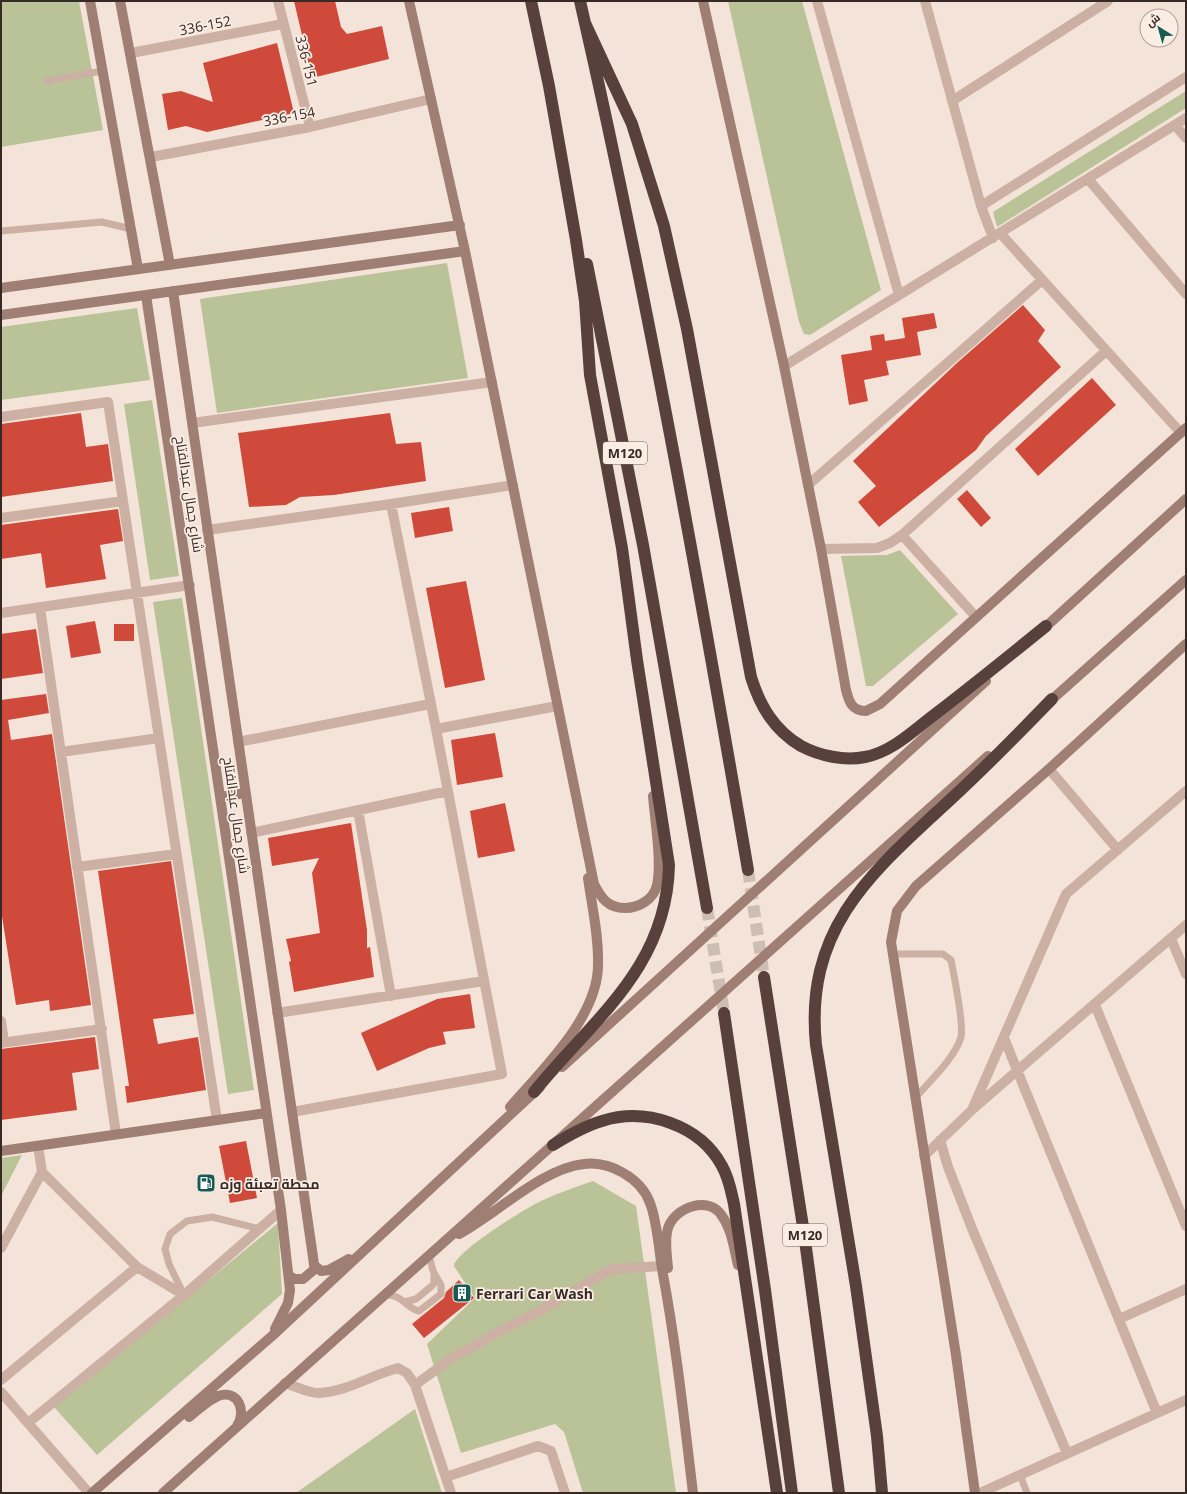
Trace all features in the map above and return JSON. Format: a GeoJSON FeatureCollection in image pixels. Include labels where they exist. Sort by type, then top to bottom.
{"type":"FeatureCollection","features":[{"type":"Feature","properties":{"kind":"highway"},"geometry":{"type":"LineString","coordinates":[[531,1],[549,86],[576,240],[585,301],[590,375],[622,548],[669,865],[669,886],[663,915],[649,951],[634,976],[615,1002],[534,1092]]}},
{"type":"Feature","properties":{"kind":"highway","name":"M120"},"geometry":{"type":"LineString","coordinates":[[531,1],[621,430],[649,576],[707,908]]}},
{"type":"Feature","properties":{"kind":"highway"},"geometry":{"type":"LineString","coordinates":[[580,1],[640,283],[698,583],[748,870]]}},
{"type":"Feature","properties":{"kind":"highway"},"geometry":{"type":"LineString","coordinates":[[585,24],[632,124],[664,226],[687,329],[751,677],[760,703],[768,716],[779,730],[791,740],[815,752],[827,756],[845,758],[867,757],[898,743],[1046,626]]}},
{"type":"Feature","properties":{"kind":"highway"},"geometry":{"type":"LineString","coordinates":[[882,1493],[877,1436],[856,1286],[816,1045],[814,1016],[818,977],[829,942],[839,921],[867,880],[1003,751],[1052,699]]}},
{"type":"Feature","properties":{"kind":"highway","name":"M120"},"geometry":{"type":"LineString","coordinates":[[764,977],[804,1233],[839,1493]]}},
{"type":"Feature","properties":{"kind":"highway"},"geometry":{"type":"LineString","coordinates":[[724,1012],[765,1290],[792,1493]]}},
{"type":"Feature","properties":{"kind":"highway"},"geometry":{"type":"LineString","coordinates":[[553,1145],[572,1133],[604,1120],[652,1117],[682,1128],[702,1142],[722,1166],[729,1182],[734,1204],[753,1321],[777,1493]]}},
{"type":"Feature","properties":{"kind":"main road"},"geometry":{"type":"LineString","coordinates":[[90,1],[138,269]]}},
{"type":"Feature","properties":{"kind":"main road"},"geometry":{"type":"LineString","coordinates":[[120,1],[151,157],[170,265]]}},
{"type":"Feature","properties":{"kind":"main road"},"geometry":{"type":"LineString","coordinates":[[408,1],[460,226],[594,884],[599,895],[605,902],[622,908],[634,908],[647,900],[656,889],[658,872],[649,734]]}},
{"type":"Feature","properties":{"kind":"main road"},"geometry":{"type":"LineString","coordinates":[[704,1],[784,366],[821,549],[846,690],[851,704],[859,711],[866,711],[880,704],[1183,431]]}},
{"type":"Feature","properties":{"kind":"main road"},"geometry":{"type":"LineString","coordinates":[[1,288],[460,226]]}},
{"type":"Feature","properties":{"kind":"main road"},"geometry":{"type":"LineString","coordinates":[[1,315],[465,251]]}},
{"type":"Feature","properties":{"kind":"main road","name":"شارع جمال عبدالفتاح"},"geometry":{"type":"LineString","coordinates":[[173,291],[277,1013],[316,1268]]}},
{"type":"Feature","properties":{"kind":"main road","name":"شارع جمال عبدالفتاح"},"geometry":{"type":"LineString","coordinates":[[146,295],[221,797],[281,1210],[289,1276],[290,1290],[288,1303],[272,1336]]}},
{"type":"Feature","properties":{"kind":"main road"},"geometry":{"type":"LineString","coordinates":[[92,1493],[272,1336],[534,1092],[1186,499]]}},
{"type":"Feature","properties":{"kind":"main road"},"geometry":{"type":"LineString","coordinates":[[163,1493],[1186,580]]}},
{"type":"Feature","properties":{"kind":"main road"},"geometry":{"type":"LineString","coordinates":[[975,1493],[956,1355],[891,942],[897,911],[916,886],[1049,769],[1186,644]]}},
{"type":"Feature","properties":{"kind":"main road"},"geometry":{"type":"LineString","coordinates":[[221,797],[246,793]]}},
{"type":"Feature","properties":{"kind":"main road"},"geometry":{"type":"LineString","coordinates":[[484,1138],[571,1035],[584,1015],[592,998],[598,967],[597,946],[578,811]]}},
{"type":"Feature","properties":{"kind":"main road"},"geometry":{"type":"LineString","coordinates":[[1,1151],[266,1113]]}},
{"type":"Feature","properties":{"kind":"main road"},"geometry":{"type":"LineString","coordinates":[[443,1243],[472,1227],[555,1173],[580,1164],[601,1164],[613,1167],[637,1184],[650,1203],[662,1266],[670,1312],[693,1493]]}},
{"type":"Feature","properties":{"kind":"main road"},"geometry":{"type":"LineString","coordinates":[[670,1312],[666,1238],[668,1228],[677,1214],[687,1207],[697,1205],[708,1206],[722,1215],[729,1230],[753,1321]]}},
{"type":"Feature","properties":{"kind":"main road"},"geometry":{"type":"LineString","coordinates":[[289,1276],[295,1279],[303,1279],[316,1268],[321,1271],[329,1270],[365,1250]]}},
{"type":"Feature","properties":{"kind":"main road"},"geometry":{"type":"LineString","coordinates":[[153,1441],[177,1426],[214,1398],[222,1395],[235,1398],[241,1407],[241,1418],[234,1431]]}},
{"type":"Feature","properties":{"kind":"street","name":"336-151"},"geometry":{"type":"LineString","coordinates":[[278,1],[310,127]]}},
{"type":"Feature","properties":{"kind":"street"},"geometry":{"type":"LineString","coordinates":[[817,1],[899,296]]}},
{"type":"Feature","properties":{"kind":"street"},"geometry":{"type":"LineString","coordinates":[[925,1],[981,206],[996,236],[1042,280],[1106,351],[1183,431]]}},
{"type":"Feature","properties":{"kind":"street"},"geometry":{"type":"LineString","coordinates":[[952,101],[1108,1]]}},
{"type":"Feature","properties":{"kind":"street","name":"336-152"},"geometry":{"type":"LineString","coordinates":[[131,53],[283,24]]}},
{"type":"Feature","properties":{"kind":"street"},"geometry":{"type":"LineString","coordinates":[[981,206],[1186,77]]}},
{"type":"Feature","properties":{"kind":"street","name":"336-154"},"geometry":{"type":"LineString","coordinates":[[151,157],[310,127],[431,99]]}},
{"type":"Feature","properties":{"kind":"street"},"geometry":{"type":"LineString","coordinates":[[784,366],[1186,118]]}},
{"type":"Feature","properties":{"kind":"street"},"geometry":{"type":"LineString","coordinates":[[1174,125],[1186,138]]}},
{"type":"Feature","properties":{"kind":"street"},"geometry":{"type":"LineString","coordinates":[[1088,179],[1186,294]]}},
{"type":"Feature","properties":{"kind":"street"},"geometry":{"type":"LineString","coordinates":[[808,485],[1042,280]]}},
{"type":"Feature","properties":{"kind":"street"},"geometry":{"type":"LineString","coordinates":[[821,549],[877,548],[890,543],[902,535],[1106,351]]}},
{"type":"Feature","properties":{"kind":"street"},"geometry":{"type":"LineString","coordinates":[[192,423],[492,382]]}},
{"type":"Feature","properties":{"kind":"street"},"geometry":{"type":"LineString","coordinates":[[1,417],[108,402],[217,1120]]}},
{"type":"Feature","properties":{"kind":"street"},"geometry":{"type":"LineString","coordinates":[[207,530],[391,504],[513,484]]}},
{"type":"Feature","properties":{"kind":"street"},"geometry":{"type":"LineString","coordinates":[[1,518],[123,501]]}},
{"type":"Feature","properties":{"kind":"street"},"geometry":{"type":"LineString","coordinates":[[292,1112],[502,1074],[391,504]]}},
{"type":"Feature","properties":{"kind":"street"},"geometry":{"type":"LineString","coordinates":[[902,535],[976,617]]}},
{"type":"Feature","properties":{"kind":"street"},"geometry":{"type":"LineString","coordinates":[[1,613],[190,585]]}},
{"type":"Feature","properties":{"kind":"street"},"geometry":{"type":"LineString","coordinates":[[40,608],[116,1134]]}},
{"type":"Feature","properties":{"kind":"street"},"geometry":{"type":"LineString","coordinates":[[238,742],[430,704]]}},
{"type":"Feature","properties":{"kind":"street"},"geometry":{"type":"LineString","coordinates":[[436,729],[557,706]]}},
{"type":"Feature","properties":{"kind":"street"},"geometry":{"type":"LineString","coordinates":[[61,752],[159,738]]}},
{"type":"Feature","properties":{"kind":"street"},"geometry":{"type":"LineString","coordinates":[[1049,769],[1118,850]]}},
{"type":"Feature","properties":{"kind":"street"},"geometry":{"type":"LineString","coordinates":[[251,833],[448,791]]}},
{"type":"Feature","properties":{"kind":"street"},"geometry":{"type":"LineString","coordinates":[[972,1110],[1066,894],[1186,791]]}},
{"type":"Feature","properties":{"kind":"street"},"geometry":{"type":"LineString","coordinates":[[358,810],[391,996]]}},
{"type":"Feature","properties":{"kind":"street"},"geometry":{"type":"LineString","coordinates":[[77,867],[176,854]]}},
{"type":"Feature","properties":{"kind":"street"},"geometry":{"type":"LineString","coordinates":[[924,1156],[972,1110],[1186,925]]}},
{"type":"Feature","properties":{"kind":"street"},"geometry":{"type":"LineString","coordinates":[[1170,939],[1186,974]]}},
{"type":"Feature","properties":{"kind":"street"},"geometry":{"type":"LineString","coordinates":[[277,1013],[484,982]]}},
{"type":"Feature","properties":{"kind":"street"},"geometry":{"type":"LineString","coordinates":[[1095,1005],[1186,1226]]}},
{"type":"Feature","properties":{"kind":"street"},"geometry":{"type":"LineString","coordinates":[[1,1021],[3,1043],[102,1029]]}},
{"type":"Feature","properties":{"kind":"street"},"geometry":{"type":"LineString","coordinates":[[1004,1038],[1158,1413]]}},
{"type":"Feature","properties":{"kind":"street"},"geometry":{"type":"LineString","coordinates":[[940,1140],[970,1224],[1067,1454]]}},
{"type":"Feature","properties":{"kind":"street"},"geometry":{"type":"LineString","coordinates":[[38,1146],[42,1172],[137,1267],[184,1295]]}},
{"type":"Feature","properties":{"kind":"street"},"geometry":{"type":"LineString","coordinates":[[1,1248],[42,1172]]}},
{"type":"Feature","properties":{"kind":"street"},"geometry":{"type":"LineString","coordinates":[[28,1423],[184,1295],[281,1210]]}},
{"type":"Feature","properties":{"kind":"street"},"geometry":{"type":"LineString","coordinates":[[415,1385],[459,1355],[504,1329],[536,1313],[611,1269],[662,1266]]}},
{"type":"Feature","properties":{"kind":"street"},"geometry":{"type":"LineString","coordinates":[[1,1380],[137,1267]]}},
{"type":"Feature","properties":{"kind":"street"},"geometry":{"type":"LineString","coordinates":[[1119,1320],[1186,1289]]}},
{"type":"Feature","properties":{"kind":"street"},"geometry":{"type":"LineString","coordinates":[[285,1384],[317,1393],[347,1388],[382,1372],[398,1368],[407,1373],[415,1385],[451,1493]]}},
{"type":"Feature","properties":{"kind":"street"},"geometry":{"type":"LineString","coordinates":[[1,1392],[89,1493]]}},
{"type":"Feature","properties":{"kind":"street"},"geometry":{"type":"LineString","coordinates":[[980,1493],[1186,1400]]}},
{"type":"Feature","properties":{"kind":"street"},"geometry":{"type":"LineString","coordinates":[[446,1476],[538,1446],[551,1451],[565,1493]]}},
{"type":"Feature","properties":{"kind":"lane"},"geometry":{"type":"LineString","coordinates":[[47,81],[102,71]]}},
{"type":"Feature","properties":{"kind":"lane"},"geometry":{"type":"LineString","coordinates":[[1,231],[102,222],[131,229]]}},
{"type":"Feature","properties":{"kind":"lane"},"geometry":{"type":"LineString","coordinates":[[893,954],[943,954],[952,960],[961,1024],[961,1036],[945,1062],[915,1098]]}},
{"type":"Feature","properties":{"kind":"lane"},"geometry":{"type":"LineString","coordinates":[[184,1295],[169,1264],[165,1249],[170,1234],[187,1221],[212,1217],[260,1229]]}},
{"type":"Feature","properties":{"kind":"lane"},"geometry":{"type":"LineString","coordinates":[[405,1302],[416,1299],[433,1285],[433,1271],[429,1255]]}},
{"type":"Feature","properties":{"kind":"lane"},"geometry":{"type":"LineString","coordinates":[[385,1295],[396,1295],[414,1310],[419,1311],[441,1294],[441,1285],[433,1271]]}},
{"type":"Feature","properties":{"kind":"lane"},"geometry":{"type":"LineString","coordinates":[[1020,1475],[1028,1493]]}},
{"type":"Feature","properties":{"kind":"green space"},"geometry":{"type":"Polygon","coordinates":[[[1,1],[79,1],[103,130],[1,147],[1,1]]]}},
{"type":"Feature","properties":{"kind":"green space"},"geometry":{"type":"Polygon","coordinates":[[[728,1],[802,1],[881,290],[810,335],[804,334],[799,322],[728,1]]]}},
{"type":"Feature","properties":{"kind":"green space"},"geometry":{"type":"Polygon","coordinates":[[[1186,91],[1186,108],[997,227],[993,212],[1186,91]]]}},
{"type":"Feature","properties":{"kind":"green space"},"geometry":{"type":"Polygon","coordinates":[[[447,263],[468,378],[217,413],[200,299],[447,263]]]}},
{"type":"Feature","properties":{"kind":"green space"},"geometry":{"type":"Polygon","coordinates":[[[137,308],[150,380],[1,400],[1,327],[137,308]]]}},
{"type":"Feature","properties":{"kind":"green space"},"geometry":{"type":"Polygon","coordinates":[[[152,400],[179,576],[150,580],[124,404],[152,400]]]}},
{"type":"Feature","properties":{"kind":"green space"},"geometry":{"type":"Polygon","coordinates":[[[900,550],[958,614],[873,686],[866,686],[841,556],[887,555],[900,550]]]}},
{"type":"Feature","properties":{"kind":"green space"},"geometry":{"type":"Polygon","coordinates":[[[182,598],[254,1090],[228,1094],[153,602],[182,598]]]}},
{"type":"Feature","properties":{"kind":"green space"},"geometry":{"type":"Polygon","coordinates":[[[22,1155],[1,1196],[1,1158],[22,1155]]]}},
{"type":"Feature","properties":{"kind":"green space"},"geometry":{"type":"Polygon","coordinates":[[[593,1181],[636,1206],[676,1493],[583,1493],[564,1432],[555,1424],[461,1453],[427,1344],[475,1298],[454,1266],[457,1259],[492,1231],[533,1205],[554,1195],[593,1181]]]}},
{"type":"Feature","properties":{"kind":"green space"},"geometry":{"type":"Polygon","coordinates":[[[278,1223],[282,1294],[97,1455],[54,1407],[278,1223]]]}},
{"type":"Feature","properties":{"kind":"green space"},"geometry":{"type":"Polygon","coordinates":[[[415,1409],[442,1493],[296,1493],[415,1409]]]}},
{"type":"Feature","properties":{"kind":"building"},"geometry":{"type":"Polygon","coordinates":[[[294,1],[335,1],[341,27],[347,34],[382,26],[389,59],[312,78],[294,1]]]}},
{"type":"Feature","properties":{"kind":"building"},"geometry":{"type":"Polygon","coordinates":[[[277,43],[294,113],[207,132],[186,126],[168,130],[162,94],[181,91],[213,102],[203,63],[277,43]]]}},
{"type":"Feature","properties":{"kind":"building"},"geometry":{"type":"Polygon","coordinates":[[[1023,305],[1045,330],[1038,341],[1061,367],[986,436],[976,450],[879,527],[858,502],[876,486],[853,461],[958,362],[1023,305]]]}},
{"type":"Feature","properties":{"kind":"building"},"geometry":{"type":"Polygon","coordinates":[[[934,313],[937,328],[917,332],[921,355],[886,361],[889,375],[864,380],[868,401],[849,405],[841,355],[872,350],[870,336],[884,334],[885,341],[905,338],[902,318],[934,313]]]}},
{"type":"Feature","properties":{"kind":"building"},"geometry":{"type":"Polygon","coordinates":[[[1092,378],[1116,405],[1038,476],[1015,449],[1092,378]]]}},
{"type":"Feature","properties":{"kind":"building"},"geometry":{"type":"Polygon","coordinates":[[[81,413],[86,447],[108,444],[113,481],[1,497],[1,424],[81,413]]]}},
{"type":"Feature","properties":{"kind":"building"},"geometry":{"type":"Polygon","coordinates":[[[390,413],[396,444],[421,442],[426,481],[334,495],[300,497],[286,505],[249,507],[238,433],[390,413]]]}},
{"type":"Feature","properties":{"kind":"building"},"geometry":{"type":"Polygon","coordinates":[[[967,490],[991,518],[981,527],[957,499],[967,490]]]}},
{"type":"Feature","properties":{"kind":"building"},"geometry":{"type":"Polygon","coordinates":[[[449,507],[453,531],[415,538],[411,513],[449,507]]]}},
{"type":"Feature","properties":{"kind":"building"},"geometry":{"type":"Polygon","coordinates":[[[118,509],[123,541],[100,545],[106,579],[46,588],[41,553],[1,559],[1,525],[118,509]]]}},
{"type":"Feature","properties":{"kind":"building"},"geometry":{"type":"Polygon","coordinates":[[[466,581],[485,680],[445,688],[426,588],[466,581]]]}},
{"type":"Feature","properties":{"kind":"building"},"geometry":{"type":"Polygon","coordinates":[[[95,621],[101,653],[71,658],[66,626],[95,621]]]}},
{"type":"Feature","properties":{"kind":"building"},"geometry":{"type":"Polygon","coordinates":[[[114,624],[134,624],[134,641],[114,641],[114,624]]]}},
{"type":"Feature","properties":{"kind":"building"},"geometry":{"type":"Polygon","coordinates":[[[36,629],[43,673],[1,679],[1,634],[36,629]]]}},
{"type":"Feature","properties":{"kind":"building"},"geometry":{"type":"Polygon","coordinates":[[[46,694],[49,713],[8,720],[11,740],[52,734],[91,1005],[50,1011],[49,1000],[16,1005],[1,910],[1,700],[46,694]]]}},
{"type":"Feature","properties":{"kind":"building"},"geometry":{"type":"Polygon","coordinates":[[[495,733],[503,777],[457,785],[451,740],[495,733]]]}},
{"type":"Feature","properties":{"kind":"building"},"geometry":{"type":"Polygon","coordinates":[[[505,803],[515,851],[478,858],[470,811],[505,803]]]}},
{"type":"Feature","properties":{"kind":"building"},"geometry":{"type":"Polygon","coordinates":[[[351,823],[367,930],[367,948],[370,947],[374,977],[294,992],[289,962],[291,961],[286,939],[320,933],[312,873],[319,858],[272,866],[268,838],[351,823]]]}},
{"type":"Feature","properties":{"kind":"building"},"geometry":{"type":"Polygon","coordinates":[[[171,861],[194,1014],[153,1019],[158,1044],[198,1037],[206,1090],[127,1103],[125,1086],[129,1086],[98,871],[171,861]]]}},
{"type":"Feature","properties":{"kind":"building"},"geometry":{"type":"Polygon","coordinates":[[[470,994],[475,1028],[443,1032],[446,1044],[429,1048],[377,1071],[361,1033],[437,999],[470,994]]]}},
{"type":"Feature","properties":{"kind":"building"},"geometry":{"type":"Polygon","coordinates":[[[95,1037],[99,1069],[72,1073],[77,1110],[1,1120],[1,1049],[95,1037]]]}},
{"type":"Feature","properties":{"kind":"building"},"geometry":{"type":"Polygon","coordinates":[[[246,1141],[257,1198],[230,1203],[219,1146],[246,1141]]]}},
{"type":"Feature","properties":{"kind":"building"},"geometry":{"type":"Polygon","coordinates":[[[459,1280],[474,1298],[424,1338],[412,1324],[444,1298],[446,1292],[459,1280]]]}},
{"type":"Feature","properties":{"kind":"tunnel"},"geometry":{"type":"LineString","coordinates":[[748,870],[764,977]]}},
{"type":"Feature","properties":{"kind":"tunnel"},"geometry":{"type":"LineString","coordinates":[[707,908],[724,1013]]}},
{"type":"Feature","properties":{"kind":"place","name":"محطة تعبئة وزه"},"geometry":{"type":"Point","coordinates":[206,1183]}},
{"type":"Feature","properties":{"kind":"place","name":"Ferrari Car Wash"},"geometry":{"type":"Point","coordinates":[462,1293]}}]}
